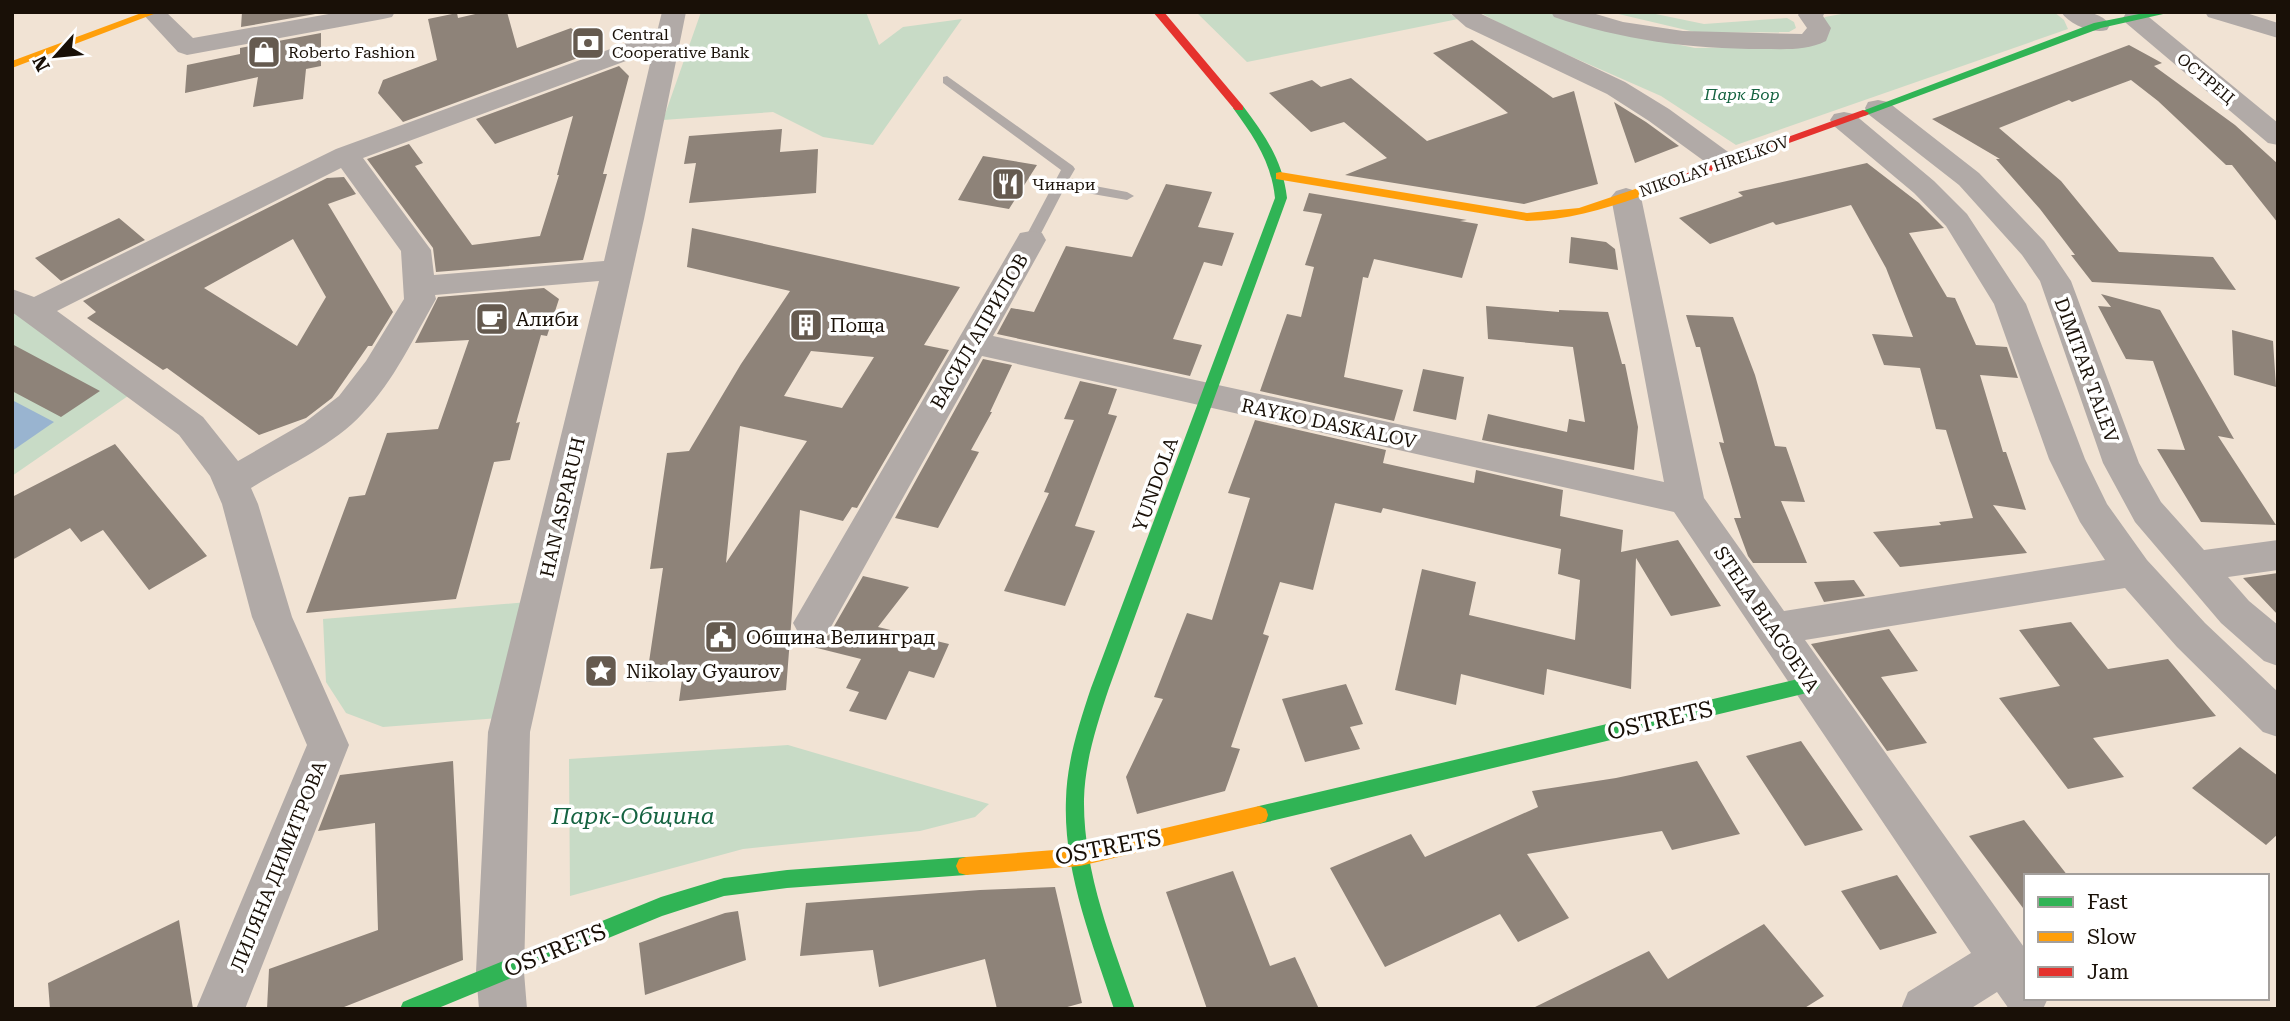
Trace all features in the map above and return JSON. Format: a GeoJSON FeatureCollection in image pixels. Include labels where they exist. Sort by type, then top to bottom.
{"type":"FeatureCollection","features":[{"type":"Feature","properties":{"kind":"street"},"geometry":{"type":"LineString","coordinates":[[12,65],[154,13],[187,47],[383,12]]}},
{"type":"Feature","properties":{"kind":"street","name":"YUNDOLA"},"geometry":{"type":"LineString","coordinates":[[1125,1009],[1080,857],[1075,808],[1082,750],[1099,695],[1281,198],[1280,176],[1270,150],[1252,123],[1157,12]]}},
{"type":"Feature","properties":{"kind":"street"},"geometry":{"type":"LineString","coordinates":[[1461,12],[1475,22],[1568,63],[1616,88],[1659,115],[1725,163]]}},
{"type":"Feature","properties":{"kind":"street"},"geometry":{"type":"LineString","coordinates":[[1563,12],[1586,21],[1644,34],[1732,44],[1807,41],[1817,36],[1819,28],[1811,15],[1813,12]]}},
{"type":"Feature","properties":{"kind":"street"},"geometry":{"type":"LineString","coordinates":[[2073,12],[2098,25]]}},
{"type":"Feature","properties":{"kind":"street","name":"NIKOLAY HRELKOV"},"geometry":{"type":"LineString","coordinates":[[1280,176],[1527,217],[1579,215],[1878,108],[2098,25],[2167,12]]}},
{"type":"Feature","properties":{"kind":"street"},"geometry":{"type":"LineString","coordinates":[[2217,12],[2278,31]]}},
{"type":"Feature","properties":{"kind":"street","name":"ОСТРЕЦ"},"geometry":{"type":"LineString","coordinates":[[2135,18],[2278,138]]}},
{"type":"Feature","properties":{"kind":"street"},"geometry":{"type":"LineString","coordinates":[[23,305],[346,155],[553,80],[671,24]]}},
{"type":"Feature","properties":{"kind":"street","name":"HAN ASPARUH"},"geometry":{"type":"LineString","coordinates":[[502,990],[509,732],[617,270],[671,24]]}},
{"type":"Feature","properties":{"kind":"street","name":"DIMITAR TALEV"},"geometry":{"type":"LineString","coordinates":[[1878,108],[1969,179],[2033,248],[2054,281],[2121,463],[2148,512],[2235,612],[2278,649]]}},
{"type":"Feature","properties":{"kind":"street"},"geometry":{"type":"LineString","coordinates":[[1844,120],[1957,220],[2010,304],[2067,459],[2093,512],[2133,571],[2191,635],[2278,719]]}},
{"type":"Feature","properties":{"kind":"street"},"geometry":{"type":"LineString","coordinates":[[230,483],[316,432],[351,405],[378,369],[420,299],[416,250],[346,155]]}},
{"type":"Feature","properties":{"kind":"street","name":"STELA BLAGOEVA"},"geometry":{"type":"LineString","coordinates":[[1626,197],[1686,501],[2020,983]]}},
{"type":"Feature","properties":{"kind":"street","name":"ВАСИЛ АПРИЛОВ"},"geometry":{"type":"LineString","coordinates":[[813,623],[1031,240]]}},
{"type":"Feature","properties":{"kind":"street"},"geometry":{"type":"LineString","coordinates":[[419,286],[617,270]]}},
{"type":"Feature","properties":{"kind":"street","name":"ЛИЛЯНА ДИМИТРОВА"},"geometry":{"type":"LineString","coordinates":[[23,305],[191,426],[225,470],[240,504],[272,617],[328,745],[220,1009]]}},
{"type":"Feature","properties":{"kind":"street","name":"RAYKO DASKALOV"},"geometry":{"type":"LineString","coordinates":[[972,343],[1686,501]]}},
{"type":"Feature","properties":{"kind":"street"},"geometry":{"type":"LineString","coordinates":[[2195,566],[2278,555]]}},
{"type":"Feature","properties":{"kind":"street"},"geometry":{"type":"LineString","coordinates":[[1774,629],[2133,571]]}},
{"type":"Feature","properties":{"kind":"street","name":"OSTRETS"},"geometry":{"type":"LineString","coordinates":[[410,1009],[502,990],[661,907],[724,887],[787,879],[1080,857],[1811,684]]}},
{"type":"Feature","properties":{"kind":"street"},"geometry":{"type":"LineString","coordinates":[[1925,1009],[2020,983]]}},
{"type":"Feature","properties":{"kind":"lane"},"geometry":{"type":"LineString","coordinates":[[947,80],[1068,169],[1060,184],[1127,196]]}},
{"type":"Feature","properties":{"kind":"lane","name":"ВАСИЛ АПРИЛОВ"},"geometry":{"type":"LineString","coordinates":[[1031,240],[1060,184]]}},
{"type":"Feature","properties":{"kind":"green space"},"geometry":{"type":"Polygon","coordinates":[[[701,12],[866,12],[879,45],[903,27],[962,19],[873,145],[823,137],[773,112],[663,120],[701,12]]]}},
{"type":"Feature","properties":{"kind":"green space"},"geometry":{"type":"Polygon","coordinates":[[[1196,12],[1447,12],[1458,19],[1247,62],[1196,12]]]}},
{"type":"Feature","properties":{"kind":"green space","name":"Парк Бор"},"geometry":{"type":"Polygon","coordinates":[[[1479,12],[1556,12],[1589,26],[1695,48],[1807,46],[1825,17],[1852,12],[2054,12],[2064,20],[2068,29],[1736,145],[1661,96],[1518,33],[1479,12]]]}},
{"type":"Feature","properties":{"kind":"green space","name":"Парк Бор"},"geometry":{"type":"Polygon","coordinates":[[[1610,12],[1646,12],[1704,24],[1787,18],[1794,22],[1796,28],[1789,32],[1699,33],[1610,12]]]}},
{"type":"Feature","properties":{"kind":"green space"},"geometry":{"type":"Polygon","coordinates":[[[12,305],[141,387],[12,476],[12,305]]]}},
{"type":"Feature","properties":{"kind":"green space"},"geometry":{"type":"Polygon","coordinates":[[[528,602],[499,718],[383,727],[346,713],[326,682],[323,619],[528,602]]]}},
{"type":"Feature","properties":{"kind":"green space","name":"Парк-Община"},"geometry":{"type":"Polygon","coordinates":[[[788,745],[989,804],[975,817],[920,831],[743,849],[570,896],[569,759],[788,745]]]}},
{"type":"Feature","properties":{"kind":"water"},"geometry":{"type":"Polygon","coordinates":[[[12,400],[54,422],[12,451],[12,400]]]}},
{"type":"Feature","properties":{"kind":"building"},"geometry":{"type":"Polygon","coordinates":[[[242,12],[321,12],[321,13],[241,27],[242,12]]]}},
{"type":"Feature","properties":{"kind":"building"},"geometry":{"type":"Polygon","coordinates":[[[484,12],[507,12],[517,48],[571,28],[597,51],[403,122],[378,93],[383,80],[437,60],[428,19],[457,13],[458,18],[484,12]]]}},
{"type":"Feature","properties":{"kind":"building"},"geometry":{"type":"Polygon","coordinates":[[[321,33],[321,66],[306,69],[303,99],[253,107],[258,77],[185,93],[187,65],[240,54],[240,48],[321,33]]]}},
{"type":"Feature","properties":{"kind":"building"},"geometry":{"type":"Polygon","coordinates":[[[1472,40],[1553,98],[1574,91],[1598,184],[1524,204],[1345,175],[1387,158],[1344,122],[1311,132],[1269,93],[1312,80],[1321,87],[1351,78],[1427,141],[1508,113],[1433,53],[1472,40]]]}},
{"type":"Feature","properties":{"kind":"building"},"geometry":{"type":"Polygon","coordinates":[[[2129,45],[2162,63],[2154,66],[2235,125],[2278,164],[2278,223],[2232,165],[2226,165],[2158,101],[2131,80],[2072,102],[2069,100],[1999,128],[2061,181],[2119,252],[2213,257],[2236,290],[2092,282],[2040,209],[1996,159],[2000,159],[1932,119],[2129,45]]]}},
{"type":"Feature","properties":{"kind":"building"},"geometry":{"type":"Polygon","coordinates":[[[619,66],[629,76],[603,174],[607,174],[583,260],[436,272],[433,248],[367,159],[409,144],[423,163],[415,166],[472,245],[540,236],[559,175],[573,116],[495,144],[476,119],[619,66]]]}},
{"type":"Feature","properties":{"kind":"building"},"geometry":{"type":"Polygon","coordinates":[[[1614,102],[1646,122],[1679,146],[1635,163],[1614,102]]]}},
{"type":"Feature","properties":{"kind":"building"},"geometry":{"type":"Polygon","coordinates":[[[782,129],[780,152],[818,149],[816,193],[689,203],[696,163],[684,164],[689,136],[782,129]]]}},
{"type":"Feature","properties":{"kind":"building","name":"Чинари"},"geometry":{"type":"Polygon","coordinates":[[[983,156],[1037,165],[1009,209],[958,200],[983,156]]]}},
{"type":"Feature","properties":{"kind":"building"},"geometry":{"type":"Polygon","coordinates":[[[1867,163],[1919,203],[1944,228],[1909,233],[1947,297],[1955,298],[1976,345],[2007,347],[2018,378],[1980,375],[2003,452],[2006,452],[2026,510],[1993,505],[2027,553],[1900,567],[1873,532],[1941,525],[1939,522],[1973,518],[1946,430],[1936,429],[1920,368],[1884,365],[1872,334],[1913,337],[1886,268],[1851,205],[1776,225],[1773,222],[1710,244],[1679,218],[1743,196],[1738,192],[1867,163]]]}},
{"type":"Feature","properties":{"kind":"building"},"geometry":{"type":"Polygon","coordinates":[[[344,177],[356,194],[328,204],[393,312],[372,346],[368,346],[332,398],[306,418],[259,435],[167,368],[163,370],[87,318],[96,312],[83,301],[327,178],[344,177]],[[293,239],[204,288],[297,346],[326,297],[293,239]]]}},
{"type":"Feature","properties":{"kind":"building"},"geometry":{"type":"Polygon","coordinates":[[[1166,184],[1212,192],[1198,227],[1234,233],[1222,266],[1204,262],[1173,339],[1202,345],[1190,376],[997,334],[1011,308],[1034,312],[1066,246],[1132,257],[1166,184]]]}},
{"type":"Feature","properties":{"kind":"building"},"geometry":{"type":"Polygon","coordinates":[[[1309,193],[1478,224],[1462,278],[1374,259],[1368,278],[1363,277],[1344,377],[1403,390],[1394,421],[1260,391],[1287,314],[1301,317],[1314,267],[1305,265],[1322,214],[1303,211],[1309,193]]]}},
{"type":"Feature","properties":{"kind":"building"},"geometry":{"type":"Polygon","coordinates":[[[119,218],[145,240],[61,281],[35,258],[119,218]]]}},
{"type":"Feature","properties":{"kind":"building"},"geometry":{"type":"Polygon","coordinates":[[[692,228],[960,287],[924,345],[949,350],[857,508],[852,507],[843,521],[800,510],[786,690],[679,701],[682,679],[646,682],[663,568],[650,569],[667,453],[689,451],[741,364],[790,291],[687,267],[692,228]],[[811,351],[784,396],[842,408],[874,357],[811,351]],[[740,426],[726,563],[807,441],[740,426]]]}},
{"type":"Feature","properties":{"kind":"building"},"geometry":{"type":"Polygon","coordinates":[[[1571,237],[1606,242],[1615,249],[1618,270],[1569,263],[1571,237]]]}},
{"type":"Feature","properties":{"kind":"building"},"geometry":{"type":"Polygon","coordinates":[[[544,288],[559,299],[547,336],[541,335],[516,423],[520,422],[510,460],[494,462],[456,599],[306,613],[349,497],[365,495],[387,433],[438,429],[469,340],[415,343],[438,297],[544,288]]]}},
{"type":"Feature","properties":{"kind":"building"},"geometry":{"type":"Polygon","coordinates":[[[2101,294],[2160,310],[2234,439],[2218,436],[2276,525],[2201,522],[2157,449],[2185,450],[2153,361],[2126,359],[2098,306],[2111,307],[2101,294]]]}},
{"type":"Feature","properties":{"kind":"building"},"geometry":{"type":"Polygon","coordinates":[[[1486,306],[1559,312],[1608,312],[1622,364],[1625,364],[1638,427],[1634,470],[1482,440],[1488,414],[1567,432],[1569,419],[1585,422],[1573,347],[1488,339],[1486,306]]]}},
{"type":"Feature","properties":{"kind":"building"},"geometry":{"type":"Polygon","coordinates":[[[1686,315],[1733,317],[1755,375],[1775,446],[1786,447],[1805,502],[1781,501],[1807,563],[1753,563],[1748,556],[1734,518],[1741,518],[1719,442],[1724,443],[1700,347],[1696,347],[1686,315]]]}},
{"type":"Feature","properties":{"kind":"building"},"geometry":{"type":"Polygon","coordinates":[[[2232,330],[2273,341],[2276,387],[2234,375],[2232,330]]]}},
{"type":"Feature","properties":{"kind":"building"},"geometry":{"type":"Polygon","coordinates":[[[12,344],[100,391],[61,417],[12,391],[12,344]]]}},
{"type":"Feature","properties":{"kind":"building"},"geometry":{"type":"Polygon","coordinates":[[[983,359],[1012,365],[992,412],[971,450],[979,452],[938,528],[895,518],[983,359]]]}},
{"type":"Feature","properties":{"kind":"building"},"geometry":{"type":"Polygon","coordinates":[[[1423,369],[1464,377],[1456,420],[1413,411],[1423,369]]]}},
{"type":"Feature","properties":{"kind":"building"},"geometry":{"type":"Polygon","coordinates":[[[1080,381],[1117,389],[1108,414],[1117,416],[1075,526],[1095,531],[1065,606],[1004,591],[1049,493],[1044,492],[1074,420],[1064,419],[1080,381]]]}},
{"type":"Feature","properties":{"kind":"building"},"geometry":{"type":"Polygon","coordinates":[[[1255,420],[1386,450],[1383,463],[1474,483],[1476,470],[1563,490],[1560,516],[1623,530],[1621,552],[1678,540],[1721,606],[1671,616],[1636,558],[1631,689],[1547,669],[1544,695],[1461,674],[1456,705],[1395,690],[1422,569],[1476,582],[1469,615],[1575,640],[1580,580],[1558,574],[1561,549],[1383,508],[1381,513],[1335,503],[1313,590],[1280,582],[1263,634],[1269,636],[1231,747],[1240,749],[1225,791],[1137,814],[1126,777],[1163,699],[1154,697],[1187,613],[1212,620],[1250,498],[1228,493],[1255,420]]]}},
{"type":"Feature","properties":{"kind":"building"},"geometry":{"type":"Polygon","coordinates":[[[115,444],[207,556],[149,590],[103,530],[81,542],[70,528],[12,560],[12,497],[115,444]]]}},
{"type":"Feature","properties":{"kind":"building"},"geometry":{"type":"Polygon","coordinates":[[[2278,573],[2278,615],[2243,578],[2278,573]]]}},
{"type":"Feature","properties":{"kind":"building"},"geometry":{"type":"Polygon","coordinates":[[[863,576],[909,587],[878,627],[949,644],[934,678],[909,671],[886,720],[849,711],[859,692],[846,688],[861,659],[813,647],[816,641],[829,635],[863,576]]]}},
{"type":"Feature","properties":{"kind":"building"},"geometry":{"type":"Polygon","coordinates":[[[1854,580],[1865,596],[1824,602],[1814,582],[1854,580]]]}},
{"type":"Feature","properties":{"kind":"building"},"geometry":{"type":"Polygon","coordinates":[[[2071,622],[2108,669],[2168,659],[2216,716],[2093,738],[2124,777],[2068,789],[1999,698],[2060,686],[2019,630],[2071,622]]]}},
{"type":"Feature","properties":{"kind":"building"},"geometry":{"type":"Polygon","coordinates":[[[1889,629],[1918,671],[1881,677],[1927,743],[1887,751],[1811,644],[1889,629]]]}},
{"type":"Feature","properties":{"kind":"building"},"geometry":{"type":"Polygon","coordinates":[[[1346,684],[1363,724],[1350,727],[1360,749],[1305,762],[1282,699],[1346,684]]]}},
{"type":"Feature","properties":{"kind":"building"},"geometry":{"type":"Polygon","coordinates":[[[1801,741],[1863,830],[1805,846],[1746,756],[1801,741]]]}},
{"type":"Feature","properties":{"kind":"building"},"geometry":{"type":"Polygon","coordinates":[[[2240,747],[2278,776],[2278,834],[2266,845],[2192,788],[2240,747]]]}},
{"type":"Feature","properties":{"kind":"building"},"geometry":{"type":"Polygon","coordinates":[[[453,761],[463,960],[339,1009],[267,1009],[269,969],[378,930],[375,823],[318,831],[340,775],[453,761]]]}},
{"type":"Feature","properties":{"kind":"building"},"geometry":{"type":"Polygon","coordinates":[[[1697,761],[1740,834],[1672,850],[1662,831],[1527,854],[1569,918],[1518,942],[1500,914],[1385,967],[1330,868],[1411,834],[1425,857],[1538,807],[1532,791],[1616,778],[1697,761]]]}},
{"type":"Feature","properties":{"kind":"building"},"geometry":{"type":"Polygon","coordinates":[[[2024,820],[2066,874],[2024,874],[2024,909],[1969,836],[2024,820]]]}},
{"type":"Feature","properties":{"kind":"building"},"geometry":{"type":"Polygon","coordinates":[[[1233,871],[1270,966],[1295,957],[1319,1009],[1207,1009],[1166,892],[1233,871]]]}},
{"type":"Feature","properties":{"kind":"building"},"geometry":{"type":"Polygon","coordinates":[[[1897,875],[1937,933],[1880,950],[1841,891],[1897,875]]]}},
{"type":"Feature","properties":{"kind":"building"},"geometry":{"type":"Polygon","coordinates":[[[1055,887],[1082,1003],[1060,1009],[997,1009],[985,959],[879,987],[873,950],[800,956],[806,903],[1055,887]]]}},
{"type":"Feature","properties":{"kind":"building"},"geometry":{"type":"Polygon","coordinates":[[[738,911],[746,960],[645,995],[639,943],[738,911]]]}},
{"type":"Feature","properties":{"kind":"building"},"geometry":{"type":"Polygon","coordinates":[[[179,920],[193,1009],[50,1009],[48,983],[179,920]]]}},
{"type":"Feature","properties":{"kind":"building"},"geometry":{"type":"Polygon","coordinates":[[[1764,924],[1824,996],[1803,1009],[1531,1009],[1649,951],[1668,979],[1764,924]]]}},
{"type":"Feature","properties":{"kind":"traffic: fast"},"geometry":{"type":"LineString","coordinates":[[1863,113],[2098,25],[2167,12]]}},
{"type":"Feature","properties":{"kind":"traffic: fast"},"geometry":{"type":"LineString","coordinates":[[1125,1009],[1084,879],[1076,826],[1077,773],[1100,688],[1281,198],[1273,160],[1239,108]]}},
{"type":"Feature","properties":{"kind":"traffic: fast"},"geometry":{"type":"LineString","coordinates":[[1259,815],[1811,684]]}},
{"type":"Feature","properties":{"kind":"traffic: fast"},"geometry":{"type":"LineString","coordinates":[[410,1009],[661,907],[724,887],[787,879],[966,866]]}},
{"type":"Feature","properties":{"kind":"traffic: slow"},"geometry":{"type":"LineString","coordinates":[[12,65],[154,12]]}},
{"type":"Feature","properties":{"kind":"traffic: slow"},"geometry":{"type":"LineString","coordinates":[[1280,176],[1527,217],[1579,212],[1663,184]]}},
{"type":"Feature","properties":{"kind":"traffic: slow"},"geometry":{"type":"LineString","coordinates":[[966,866],[1080,857],[1259,815]]}},
{"type":"Feature","properties":{"kind":"traffic: jam"},"geometry":{"type":"LineString","coordinates":[[1158,12],[1239,108]]}},
{"type":"Feature","properties":{"kind":"traffic: jam"},"geometry":{"type":"LineString","coordinates":[[1663,184],[1863,113]]}},
{"type":"Feature","properties":{"kind":"place","name":"Central Cooperative Bank"},"geometry":{"type":"Point","coordinates":[588,43]}},
{"type":"Feature","properties":{"kind":"place","name":"Roberto Fashion"},"geometry":{"type":"Point","coordinates":[264,52]}},
{"type":"Feature","properties":{"kind":"place","name":"Чинари"},"geometry":{"type":"Point","coordinates":[1008,184]}},
{"type":"Feature","properties":{"kind":"place","name":"Алиби"},"geometry":{"type":"Point","coordinates":[492,319]}},
{"type":"Feature","properties":{"kind":"place","name":"Поща"},"geometry":{"type":"Point","coordinates":[806,325]}},
{"type":"Feature","properties":{"kind":"place","name":"Община Велинград"},"geometry":{"type":"Point","coordinates":[721,637]}},
{"type":"Feature","properties":{"kind":"place","name":"Nikolay Gyaurov"},"geometry":{"type":"Point","coordinates":[601,671]}}]}
